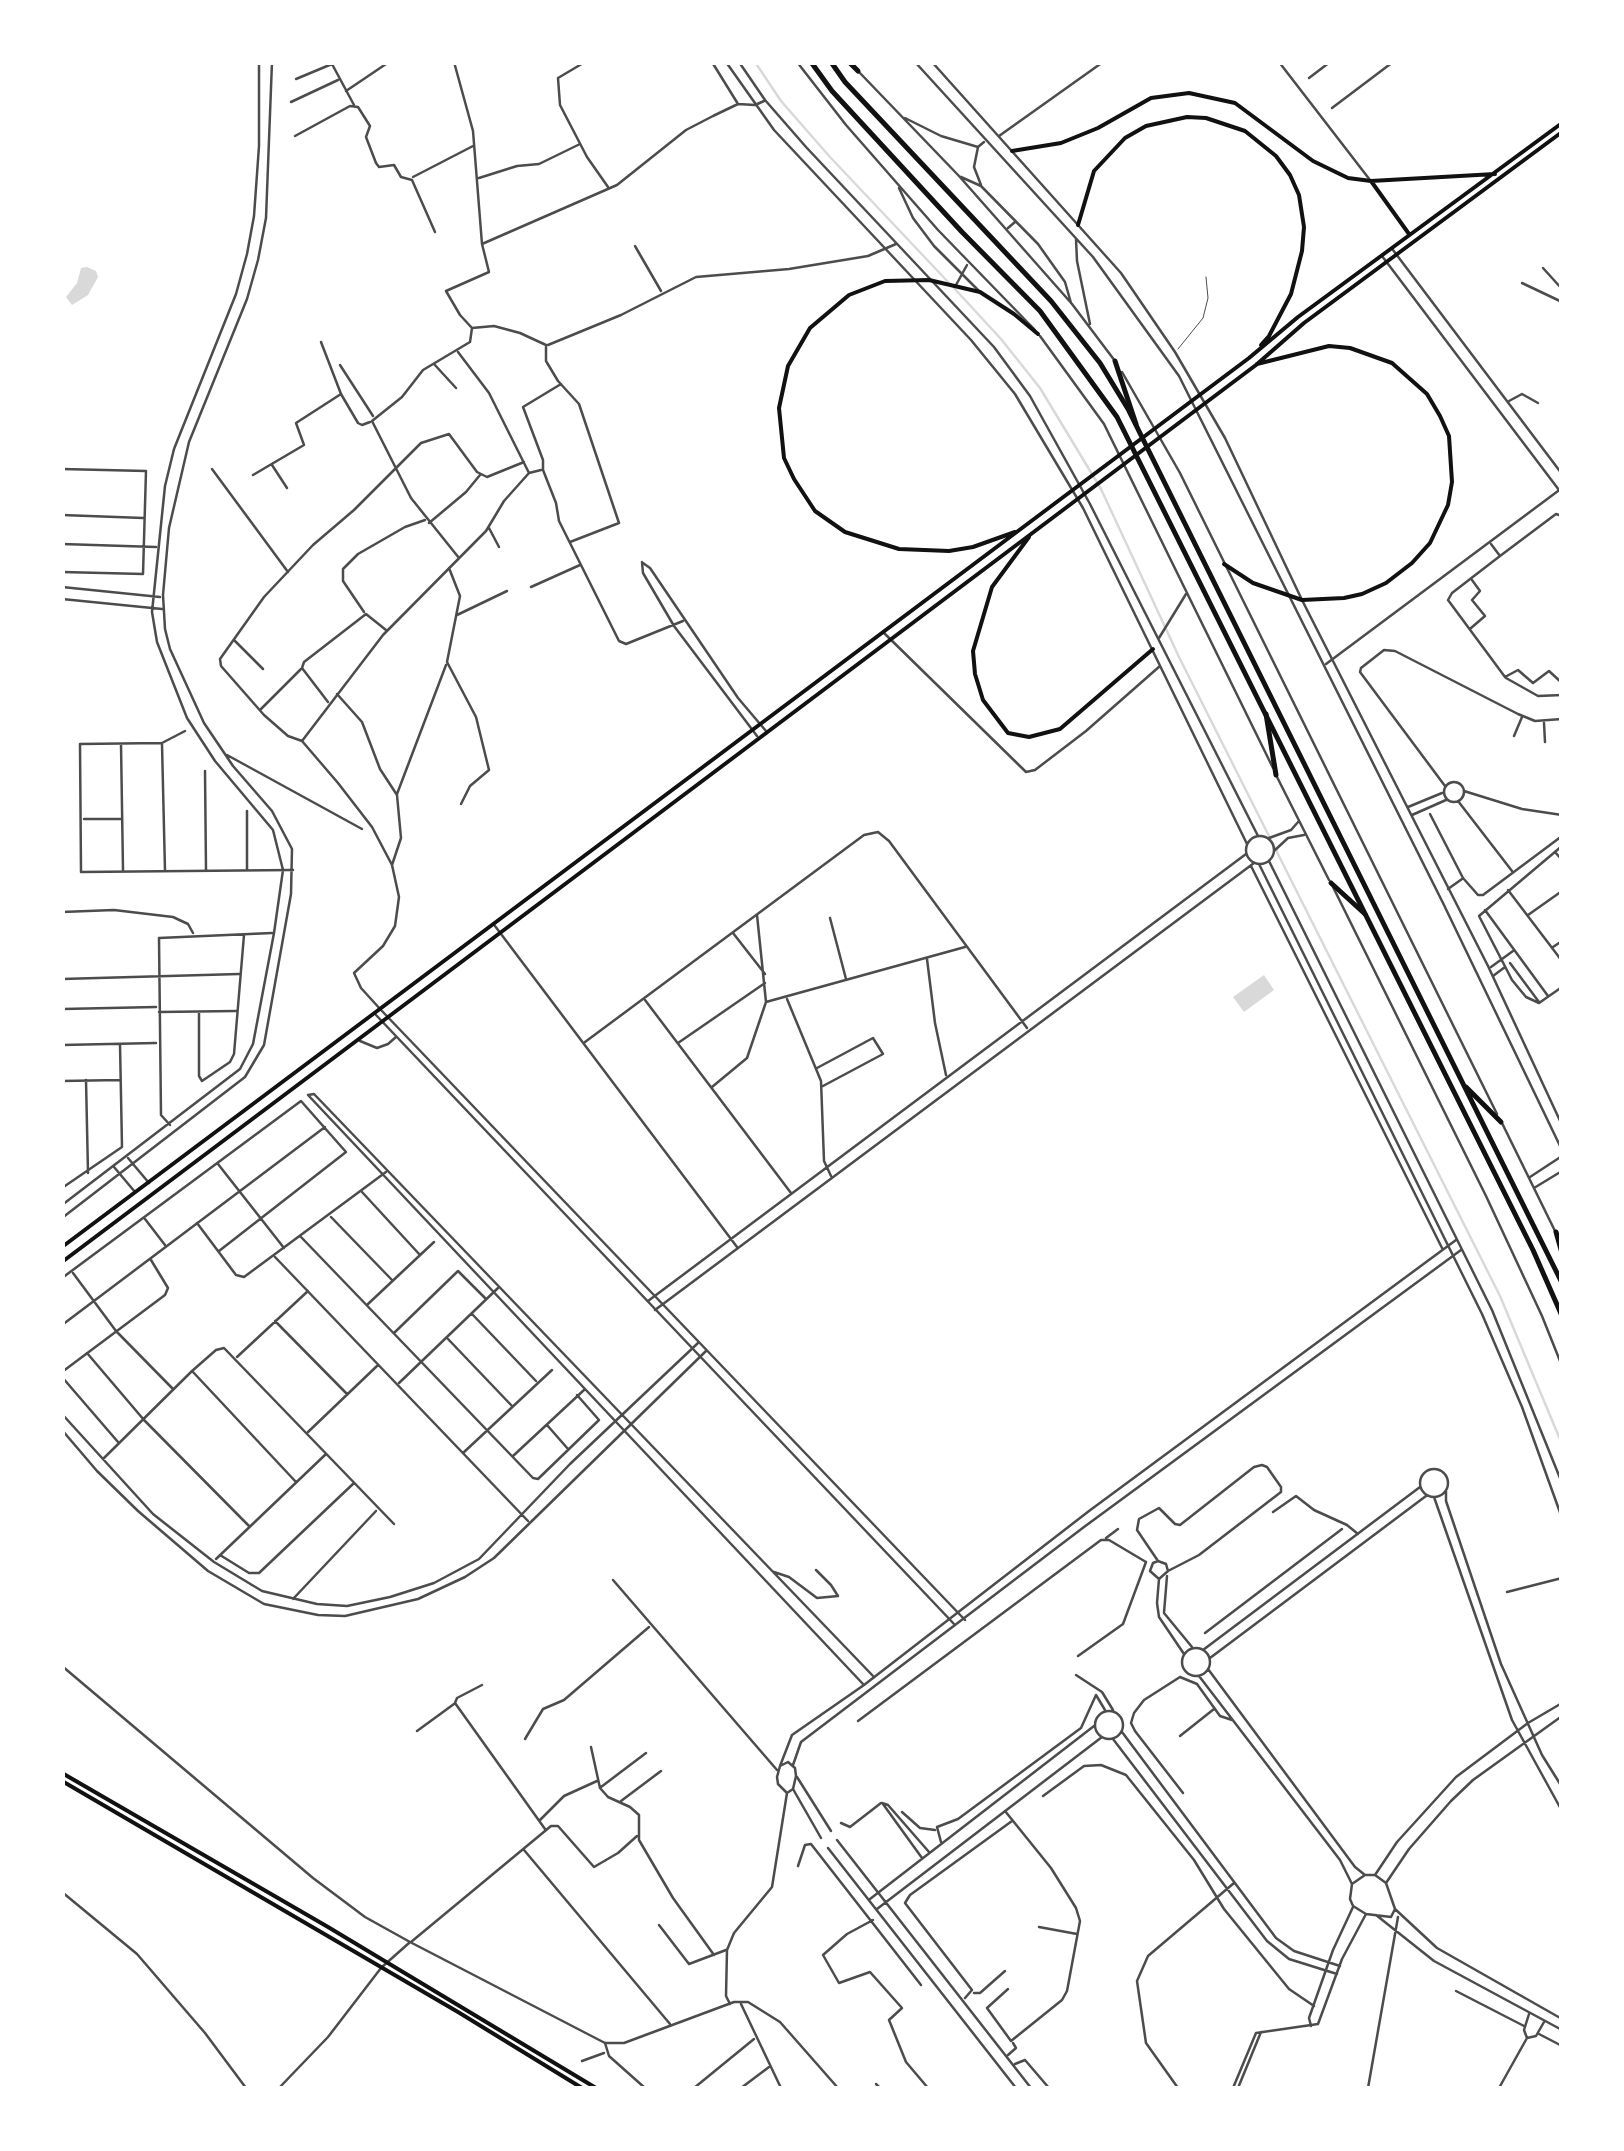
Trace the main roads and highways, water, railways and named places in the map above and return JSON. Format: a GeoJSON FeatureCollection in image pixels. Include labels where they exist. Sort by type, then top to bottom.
{"type":"FeatureCollection","features":[{"type":"Feature","properties":{"kind":"highway"},"geometry":{"type":"LineString","coordinates":[[811,62],[832,91],[1040,311],[1117,417],[1562,1316]]}},
{"type":"Feature","properties":{"kind":"highway"},"geometry":{"type":"LineString","coordinates":[[831,62],[858,96],[1051,301],[1100,363],[1136,424],[1562,1283]]}},
{"type":"Feature","properties":{"kind":"highway"},"geometry":{"type":"LineString","coordinates":[[850,62],[858,71]]}},
{"type":"Feature","properties":{"kind":"highway"},"geometry":{"type":"LineString","coordinates":[[1115,362],[1136,424]]}},
{"type":"Feature","properties":{"kind":"highway"},"geometry":{"type":"LineString","coordinates":[[1266,714],[1276,776]]}},
{"type":"Feature","properties":{"kind":"highway"},"geometry":{"type":"LineString","coordinates":[[1331,883],[1365,914]]}},
{"type":"Feature","properties":{"kind":"highway"},"geometry":{"type":"LineString","coordinates":[[1464,1085],[1501,1122]]}},
{"type":"Feature","properties":{"kind":"highway"},"geometry":{"type":"LineString","coordinates":[[1556,1232],[1562,1253]]}},
{"type":"Feature","properties":{"kind":"main road"},"geometry":{"type":"LineString","coordinates":[[1012,151],[1061,143],[1098,128],[1151,98],[1189,92],[1235,103],[1313,161],[1343,176],[1370,182],[1495,174]]}},
{"type":"Feature","properties":{"kind":"main road"},"geometry":{"type":"LineString","coordinates":[[1078,225],[1094,171],[1125,138],[1146,126],[1187,117],[1206,118],[1245,130],[1276,156],[1290,175],[1299,195],[1304,228],[1290,294],[1269,336],[1249,358]]}},
{"type":"Feature","properties":{"kind":"main road"},"geometry":{"type":"LineString","coordinates":[[62,1248],[376,1016],[1249,358],[1298,317],[1562,123]]}},
{"type":"Feature","properties":{"kind":"main road"},"geometry":{"type":"LineString","coordinates":[[62,1262],[1562,132]]}},
{"type":"Feature","properties":{"kind":"main road"},"geometry":{"type":"LineString","coordinates":[[1370,182],[1416,243]]}},
{"type":"Feature","properties":{"kind":"main road"},"geometry":{"type":"LineString","coordinates":[[1022,529],[997,540],[949,550],[880,545],[845,532],[815,511],[794,479],[784,458],[779,408],[788,366],[810,328],[849,295],[866,287],[914,279],[956,285],[980,292],[1038,334]]}},
{"type":"Feature","properties":{"kind":"main road"},"geometry":{"type":"LineString","coordinates":[[1224,564],[1252,583],[1290,598],[1362,594],[1386,583],[1412,563],[1440,526],[1452,482],[1449,436],[1427,394],[1392,363],[1350,348],[1330,346],[1256,365]]}},
{"type":"Feature","properties":{"kind":"main road"},"geometry":{"type":"LineString","coordinates":[[1035,530],[992,587],[974,651],[975,674],[983,700],[1008,733],[1019,737],[1060,729],[1153,650]]}},
{"type":"Feature","properties":{"kind":"main road"},"geometry":{"type":"LineString","coordinates":[[62,1773],[596,2088]]}},
{"type":"Feature","properties":{"kind":"main road"},"geometry":{"type":"LineString","coordinates":[[62,1782],[582,2088]]}},
{"type":"Feature","properties":{"kind":"waterway"},"geometry":{"type":"LineString","coordinates":[[755,62],[781,101],[830,157],[949,283]]}},
{"type":"Feature","properties":{"kind":"waterway"},"geometry":{"type":"LineString","coordinates":[[954,288],[1040,388],[1101,489],[1179,657],[1500,1296],[1562,1444]]}}]}
